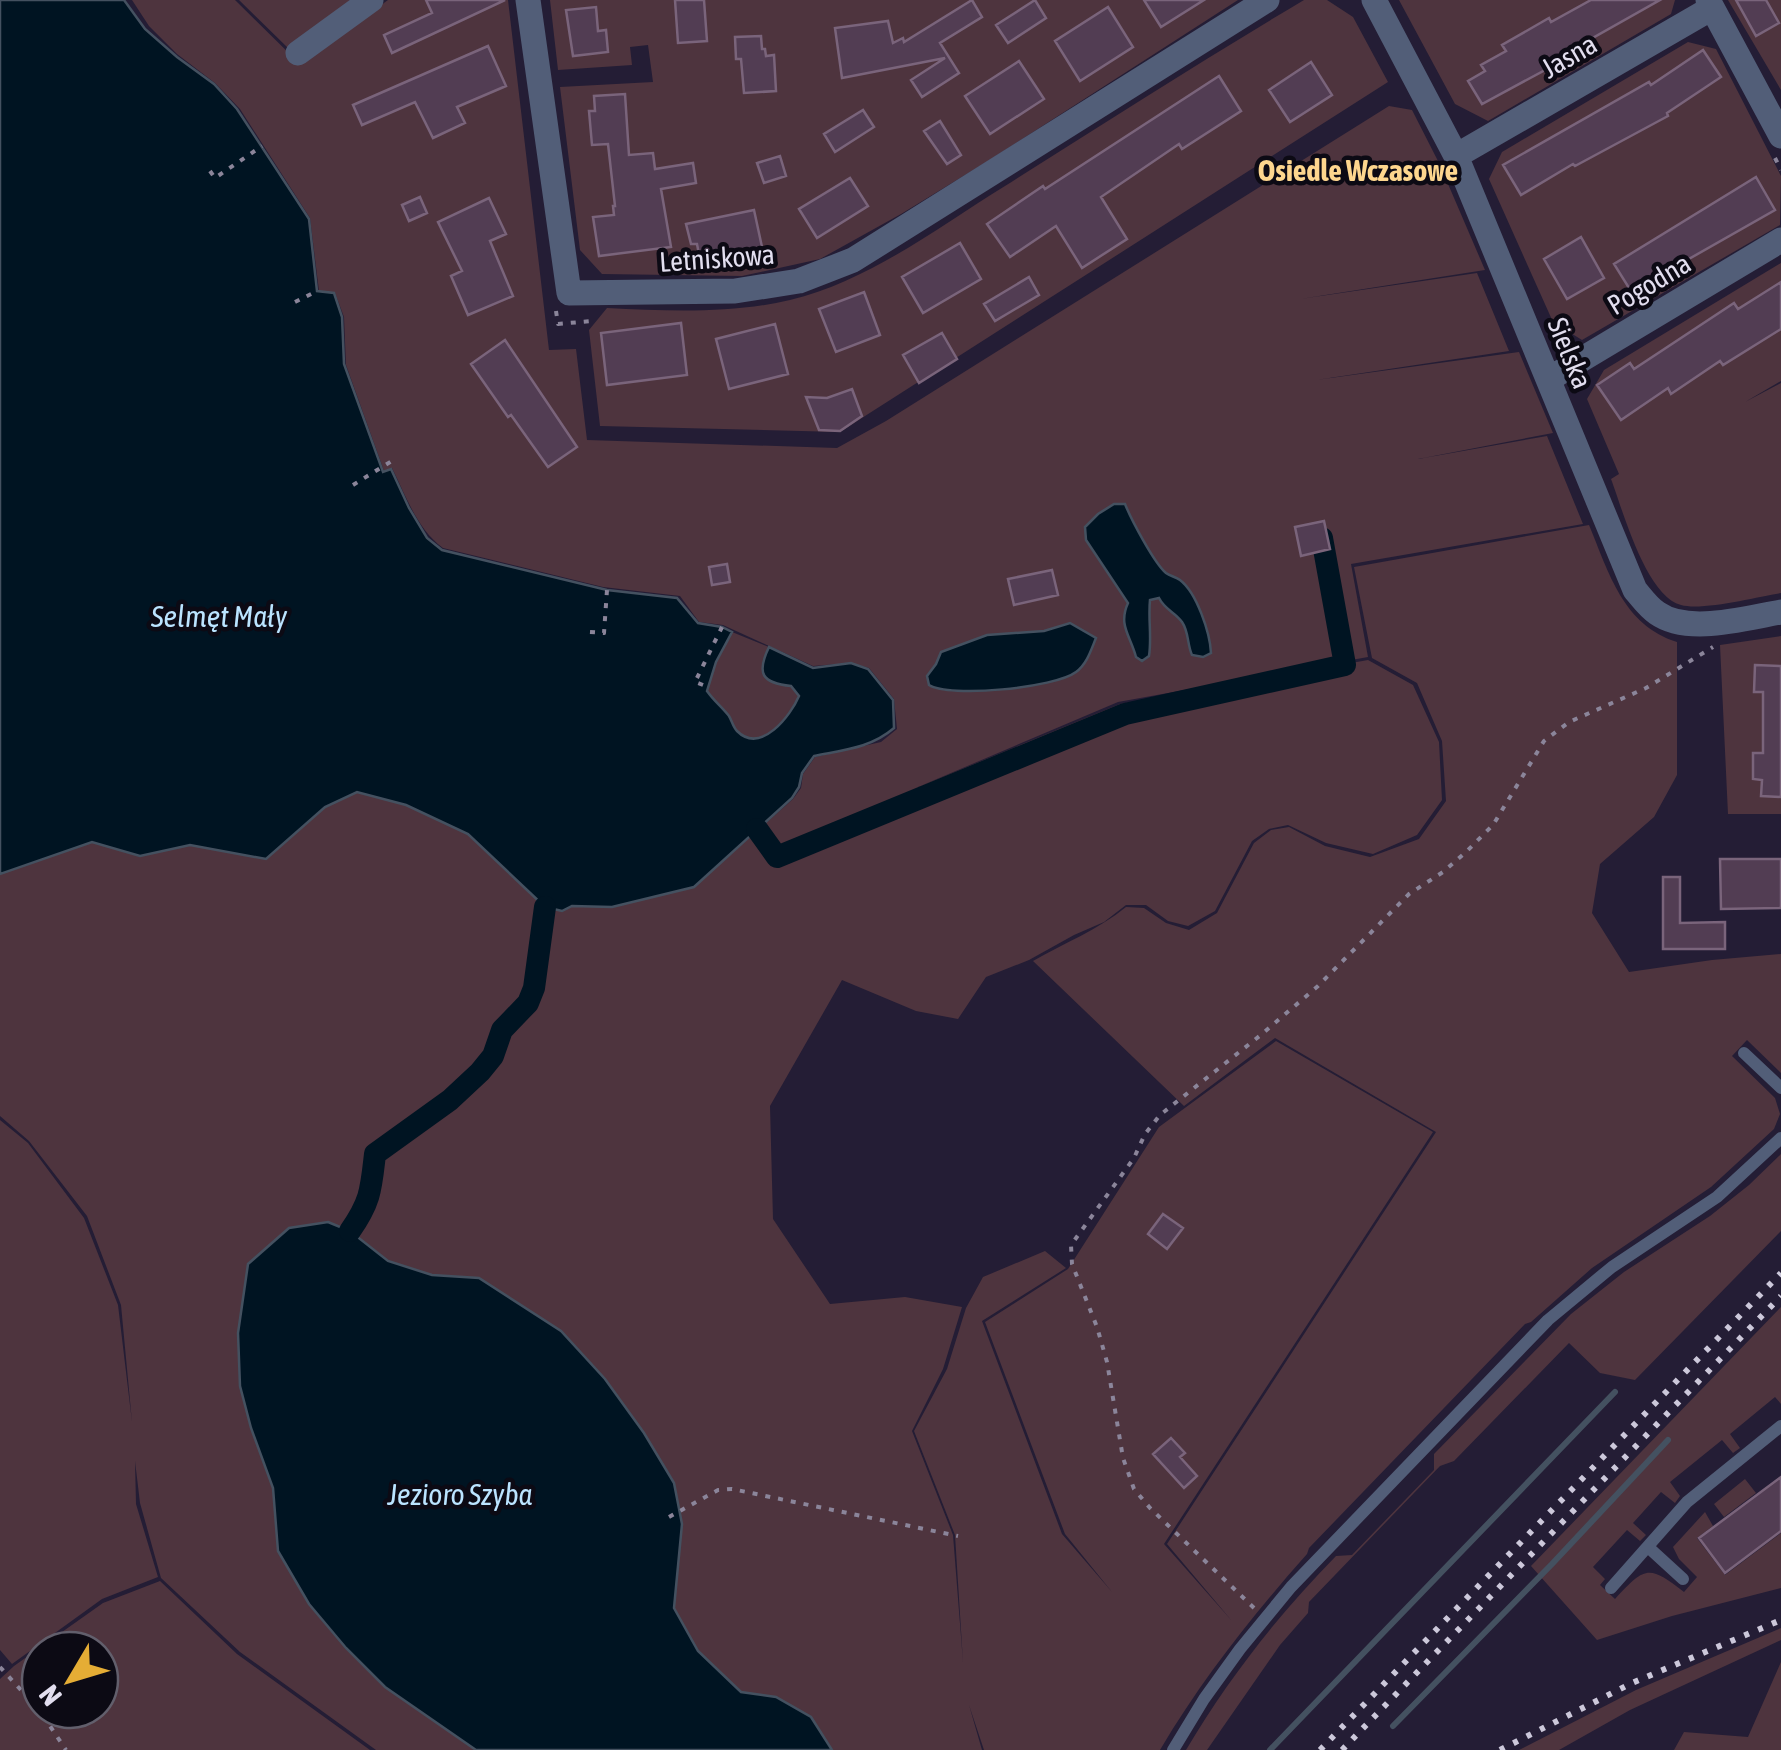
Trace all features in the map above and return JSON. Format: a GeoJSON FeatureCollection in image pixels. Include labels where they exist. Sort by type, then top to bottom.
{"type":"FeatureCollection","features":[{"type":"Feature","properties":{"kind":"street"},"geometry":{"type":"LineString","coordinates":[[298,53],[371,0]]}},
{"type":"Feature","properties":{"kind":"street","name":"Letniskowa"},"geometry":{"type":"LineString","coordinates":[[528,0],[568,293],[751,289],[799,281],[853,260],[1266,0]]}},
{"type":"Feature","properties":{"kind":"street","name":"Sielska"},"geometry":{"type":"LineString","coordinates":[[1374,0],[1456,156],[1629,575],[1645,602],[1675,622],[1692,624],[1781,612]]}},
{"type":"Feature","properties":{"kind":"street"},"geometry":{"type":"LineString","coordinates":[[1710,4],[1776,144]]}},
{"type":"Feature","properties":{"kind":"street","name":"Jasna"},"geometry":{"type":"LineString","coordinates":[[1456,156],[1710,4]]}},
{"type":"Feature","properties":{"kind":"street","name":"Pogodna"},"geometry":{"type":"LineString","coordinates":[[1549,379],[1781,240]]}},
{"type":"Feature","properties":{"kind":"lane"},"geometry":{"type":"LineString","coordinates":[[1744,1052],[1781,1088]]}},
{"type":"Feature","properties":{"kind":"lane"},"geometry":{"type":"LineString","coordinates":[[1173,1750],[1264,1618],[1559,1310],[1612,1268],[1717,1197],[1781,1138]]}},
{"type":"Feature","properties":{"kind":"lane"},"geometry":{"type":"LineString","coordinates":[[1611,1588],[1687,1502],[1781,1426]]}},
{"type":"Feature","properties":{"kind":"lane"},"geometry":{"type":"LineString","coordinates":[[1648,1548],[1682,1579]]}},
{"type":"Feature","properties":{"kind":"path"},"geometry":{"type":"LineString","coordinates":[[1776,144],[1781,170]]}},
{"type":"Feature","properties":{"kind":"path"},"geometry":{"type":"LineString","coordinates":[[210,171],[215,178],[262,146]]}},
{"type":"Feature","properties":{"kind":"path"},"geometry":{"type":"LineString","coordinates":[[295,302],[318,291]]}},
{"type":"Feature","properties":{"kind":"path"},"geometry":{"type":"LineString","coordinates":[[555,305],[558,324],[591,321],[598,312]]}},
{"type":"Feature","properties":{"kind":"path"},"geometry":{"type":"LineString","coordinates":[[353,485],[395,459]]}},
{"type":"Feature","properties":{"kind":"path"},"geometry":{"type":"LineString","coordinates":[[590,632],[604,633],[607,590]]}},
{"type":"Feature","properties":{"kind":"path"},"geometry":{"type":"LineString","coordinates":[[703,685],[695,682],[722,627]]}},
{"type":"Feature","properties":{"kind":"path"},"geometry":{"type":"LineString","coordinates":[[1264,1618],[1134,1489],[1123,1458],[1107,1362],[1072,1264],[1071,1245],[1160,1115],[1318,986],[1409,894],[1444,872],[1466,852],[1493,825],[1544,741],[1570,722],[1646,688],[1712,647]]}},
{"type":"Feature","properties":{"kind":"path"},"geometry":{"type":"LineString","coordinates":[[670,1518],[718,1490],[732,1489],[958,1536]]}},
{"type":"Feature","properties":{"kind":"path"},"geometry":{"type":"LineString","coordinates":[[0,1667],[40,1712],[66,1750]]}},
{"type":"Feature","properties":{"kind":"shaded area"},"geometry":{"type":"Polygon","coordinates":[[[132,0],[235,0],[300,64],[388,0],[508,0],[549,350],[576,349],[587,440],[837,448],[1389,106],[1412,110],[1485,270],[1300,299],[1477,273],[1509,351],[1316,380],[1519,352],[1553,433],[1418,459],[1547,436],[1583,524],[1351,564],[1368,657],[1118,702],[918,787],[1120,704],[1368,660],[1413,685],[1439,742],[1442,800],[1417,835],[1373,854],[1326,843],[1288,825],[1269,829],[1252,841],[1215,911],[1188,926],[1168,921],[1146,905],[1126,905],[1106,921],[1126,907],[1144,908],[1166,923],[1189,930],[1217,913],[1254,843],[1271,830],[1289,827],[1325,846],[1370,857],[1419,839],[1446,801],[1442,741],[1417,683],[1372,658],[1354,567],[1589,525],[1611,579],[1631,610],[1643,623],[1677,642],[1677,775],[1654,817],[1600,864],[1592,913],[1629,972],[1781,954],[1781,1073],[1747,1040],[1732,1056],[1775,1098],[1780,1114],[1774,1129],[1711,1187],[1592,1268],[1525,1324],[1309,1548],[1210,1673],[1160,1750],[984,1750],[969,1705],[982,1750],[832,1750],[811,1717],[776,1697],[741,1692],[698,1651],[674,1608],[682,1524],[674,1483],[605,1379],[479,1278],[432,1275],[388,1261],[350,1231],[289,1228],[248,1265],[238,1333],[240,1386],[273,1488],[278,1551],[309,1604],[346,1648],[385,1687],[476,1750],[376,1750],[240,1652],[161,1578],[140,1503],[135,1461],[136,1504],[158,1577],[102,1599],[59,1630],[20,1630],[20,1658],[12,1664],[0,1650],[0,1120],[28,1143],[84,1218],[118,1305],[132,1422],[121,1305],[87,1216],[29,1141],[0,1116],[0,874],[92,842],[140,856],[190,845],[266,859],[325,807],[357,792],[406,805],[468,834],[545,907],[612,907],[694,887],[793,799],[815,757],[881,742],[897,729],[894,699],[869,668],[851,663],[813,666],[723,625],[699,622],[680,596],[603,587],[443,548],[434,540],[413,511],[392,468],[384,471],[346,365],[344,317],[335,293],[319,291],[310,218],[240,109],[215,83],[149,26],[132,0]],[[1102,923],[986,977],[958,1019],[916,1011],[842,980],[770,1106],[773,1219],[830,1304],[905,1297],[962,1307],[943,1369],[912,1431],[953,1535],[963,1662],[955,1535],[914,1431],[947,1369],[966,1308],[983,1277],[1045,1251],[1066,1268],[982,1321],[1062,1534],[1112,1592],[1065,1534],[985,1322],[1068,1269],[1159,1127],[1276,1041],[1433,1132],[1164,1544],[1232,1621],[1167,1544],[1436,1132],[1275,1038],[1184,1106],[1033,961],[1102,923]]]}},
{"type":"Feature","properties":{"kind":"shaded area"},"geometry":{"type":"Polygon","coordinates":[[[239,0],[354,0],[288,48],[239,0]]]}},
{"type":"Feature","properties":{"kind":"shaded area"},"geometry":{"type":"Polygon","coordinates":[[[550,0],[1238,0],[901,214],[820,259],[742,276],[602,274],[580,250],[560,87],[653,82],[648,45],[630,47],[632,65],[558,70],[550,0]]]}},
{"type":"Feature","properties":{"kind":"shaded area"},"geometry":{"type":"Polygon","coordinates":[[[1304,0],[1327,0],[1353,17],[1388,82],[840,432],[600,426],[589,330],[607,308],[745,308],[790,300],[847,280],[928,236],[1304,0]]]}},
{"type":"Feature","properties":{"kind":"shaded area"},"geometry":{"type":"Polygon","coordinates":[[[1399,0],[1675,0],[1671,14],[1488,121],[1455,104],[1399,0]]]}},
{"type":"Feature","properties":{"kind":"shaded area"},"geometry":{"type":"Polygon","coordinates":[[[1728,0],[1781,0],[1781,90],[1728,0]]]}},
{"type":"Feature","properties":{"kind":"shaded area"},"geometry":{"type":"Polygon","coordinates":[[[1688,42],[1716,49],[1781,176],[1780,225],[1582,340],[1553,322],[1489,179],[1502,152],[1688,42]]]}},
{"type":"Feature","properties":{"kind":"shaded area"},"geometry":{"type":"Polygon","coordinates":[[[1781,263],[1781,381],[1745,402],[1781,383],[1781,593],[1716,605],[1681,605],[1657,586],[1637,551],[1611,479],[1619,474],[1587,399],[1604,370],[1781,263]]]}},
{"type":"Feature","properties":{"kind":"shaded area"},"geometry":{"type":"Polygon","coordinates":[[[732,632],[769,647],[763,664],[765,676],[791,686],[800,696],[774,729],[756,738],[737,731],[707,691],[716,662],[732,632]]]}},
{"type":"Feature","properties":{"kind":"shaded area"},"geometry":{"type":"Polygon","coordinates":[[[1781,636],[1781,814],[1728,814],[1720,645],[1781,636]]]}},
{"type":"Feature","properties":{"kind":"shaded area"},"geometry":{"type":"Polygon","coordinates":[[[1781,1154],[1781,1231],[1635,1380],[1600,1373],[1569,1343],[1454,1461],[1440,1466],[1309,1602],[1308,1613],[1280,1645],[1207,1750],[1186,1750],[1255,1648],[1294,1601],[1336,1556],[1352,1555],[1434,1470],[1434,1454],[1571,1314],[1624,1272],[1710,1216],[1781,1154]]]}},
{"type":"Feature","properties":{"kind":"shaded area"},"geometry":{"type":"Polygon","coordinates":[[[1781,1307],[1781,1404],[1775,1397],[1730,1434],[1740,1448],[1733,1453],[1722,1440],[1670,1482],[1680,1496],[1675,1503],[1661,1492],[1633,1523],[1646,1535],[1640,1541],[1627,1530],[1593,1567],[1605,1579],[1600,1585],[1615,1599],[1633,1580],[1647,1573],[1662,1577],[1684,1592],[1697,1577],[1673,1547],[1705,1512],[1713,1526],[1697,1538],[1725,1575],[1781,1533],[1781,1588],[1597,1640],[1531,1566],[1781,1307]]]}},
{"type":"Feature","properties":{"kind":"shaded area"},"geometry":{"type":"Polygon","coordinates":[[[1745,1479],[1756,1493],[1724,1517],[1714,1504],[1745,1479]]]}},
{"type":"Feature","properties":{"kind":"shaded area"},"geometry":{"type":"Polygon","coordinates":[[[160,1581],[237,1654],[370,1750],[0,1750],[0,1679],[20,1662],[20,1730],[120,1730],[120,1630],[65,1630],[103,1603],[160,1581]]]}},
{"type":"Feature","properties":{"kind":"shaded area"},"geometry":{"type":"Polygon","coordinates":[[[1781,1628],[1781,1640],[1630,1710],[1559,1750],[1519,1750],[1636,1690],[1781,1628]]]}},
{"type":"Feature","properties":{"kind":"shaded area"},"geometry":{"type":"Polygon","coordinates":[[[1781,1662],[1781,1750],[1674,1750],[1684,1732],[1748,1737],[1781,1662]]]}},
{"type":"Feature","properties":{"kind":"water","name":"Selmęt Mały"},"geometry":{"type":"Polygon","coordinates":[[[0,0],[124,0],[145,29],[214,84],[237,109],[309,219],[317,291],[334,293],[342,317],[344,364],[383,472],[391,469],[427,538],[442,550],[607,590],[677,598],[698,623],[732,632],[716,662],[707,691],[746,737],[756,738],[774,730],[799,696],[791,686],[764,676],[763,664],[769,647],[813,668],[851,663],[868,669],[893,700],[894,728],[866,744],[814,756],[792,798],[694,887],[612,907],[572,906],[562,911],[545,907],[468,834],[406,805],[357,792],[325,807],[266,859],[190,845],[140,856],[92,842],[0,874],[0,0]]]}},
{"type":"Feature","properties":{"kind":"water"},"geometry":{"type":"Polygon","coordinates":[[[1114,504],[1125,504],[1161,568],[1180,580],[1192,594],[1211,653],[1203,657],[1192,655],[1184,626],[1159,598],[1150,600],[1149,656],[1142,661],[1136,657],[1125,624],[1128,603],[1086,540],[1085,527],[1114,504]]]}},
{"type":"Feature","properties":{"kind":"water"},"geometry":{"type":"Polygon","coordinates":[[[1070,623],[1096,638],[1083,665],[1064,678],[1026,687],[979,691],[929,685],[927,676],[941,652],[987,635],[1044,631],[1070,623]]]}},
{"type":"Feature","properties":{"kind":"water","name":"Jezioro Szyba"},"geometry":{"type":"Polygon","coordinates":[[[328,1222],[350,1231],[388,1261],[432,1275],[479,1278],[561,1331],[605,1379],[674,1483],[682,1524],[674,1608],[698,1651],[741,1692],[776,1697],[811,1717],[832,1750],[476,1750],[385,1687],[346,1648],[309,1604],[278,1551],[273,1488],[240,1386],[238,1333],[248,1264],[289,1228],[328,1222]]]}},
{"type":"Feature","properties":{"kind":"building"},"geometry":{"type":"Polygon","coordinates":[[[426,0],[505,0],[392,53],[384,35],[432,13],[426,0]]]}},
{"type":"Feature","properties":{"kind":"building"},"geometry":{"type":"Polygon","coordinates":[[[675,0],[704,0],[707,41],[678,43],[675,0]]]}},
{"type":"Feature","properties":{"kind":"building"},"geometry":{"type":"Polygon","coordinates":[[[972,0],[982,17],[940,43],[959,73],[922,97],[911,80],[945,58],[842,78],[835,28],[888,21],[893,43],[903,38],[904,42],[972,0]]]}},
{"type":"Feature","properties":{"kind":"building"},"geometry":{"type":"Polygon","coordinates":[[[1035,0],[1046,18],[1008,43],[996,25],[1035,0]]]}},
{"type":"Feature","properties":{"kind":"building"},"geometry":{"type":"Polygon","coordinates":[[[1144,0],[1204,0],[1161,27],[1144,0]]]}},
{"type":"Feature","properties":{"kind":"building"},"geometry":{"type":"Polygon","coordinates":[[[1591,0],[1660,0],[1568,52],[1571,56],[1482,104],[1468,81],[1485,71],[1481,65],[1506,51],[1502,45],[1591,0]]]}},
{"type":"Feature","properties":{"kind":"building"},"geometry":{"type":"Polygon","coordinates":[[[1736,0],[1766,0],[1779,23],[1756,36],[1736,0]]]}},
{"type":"Feature","properties":{"kind":"building"},"geometry":{"type":"Polygon","coordinates":[[[596,7],[598,31],[606,30],[608,52],[573,56],[566,10],[596,7]]]}},
{"type":"Feature","properties":{"kind":"building"},"geometry":{"type":"Polygon","coordinates":[[[1108,7],[1133,47],[1080,81],[1055,41],[1108,7]]]}},
{"type":"Feature","properties":{"kind":"building"},"geometry":{"type":"Polygon","coordinates":[[[761,36],[766,56],[774,55],[776,91],[744,93],[735,37],[761,36]]]}},
{"type":"Feature","properties":{"kind":"building"},"geometry":{"type":"Polygon","coordinates":[[[488,46],[506,86],[457,107],[465,123],[433,138],[415,102],[362,125],[353,105],[488,46]]]}},
{"type":"Feature","properties":{"kind":"building"},"geometry":{"type":"Polygon","coordinates":[[[1703,50],[1721,77],[1667,113],[1668,116],[1521,195],[1503,165],[1649,82],[1651,85],[1703,50]]]}},
{"type":"Feature","properties":{"kind":"building"},"geometry":{"type":"Polygon","coordinates":[[[1019,61],[1044,99],[990,134],[965,96],[1019,61]]]}},
{"type":"Feature","properties":{"kind":"building"},"geometry":{"type":"Polygon","coordinates":[[[1311,62],[1332,95],[1290,122],[1269,90],[1311,62]]]}},
{"type":"Feature","properties":{"kind":"building"},"geometry":{"type":"Polygon","coordinates":[[[1219,76],[1241,111],[1182,149],[1179,144],[1101,197],[1127,239],[1082,268],[1056,226],[1010,257],[987,224],[1219,76]]]}},
{"type":"Feature","properties":{"kind":"building"},"geometry":{"type":"Polygon","coordinates":[[[625,94],[629,155],[653,153],[655,169],[693,163],[696,183],[661,189],[671,247],[599,256],[593,217],[614,215],[615,206],[608,144],[592,145],[589,111],[595,111],[594,96],[625,94]]]}},
{"type":"Feature","properties":{"kind":"building"},"geometry":{"type":"Polygon","coordinates":[[[863,110],[874,127],[835,152],[824,134],[863,110]]]}},
{"type":"Feature","properties":{"kind":"building"},"geometry":{"type":"Polygon","coordinates":[[[940,121],[961,155],[947,164],[924,131],[940,121]]]}},
{"type":"Feature","properties":{"kind":"building"},"geometry":{"type":"Polygon","coordinates":[[[780,156],[786,176],[764,183],[757,163],[780,156]]]}},
{"type":"Feature","properties":{"kind":"building"},"geometry":{"type":"Polygon","coordinates":[[[1756,177],[1775,210],[1666,272],[1668,275],[1634,296],[1614,264],[1756,177]]]}},
{"type":"Feature","properties":{"kind":"building"},"geometry":{"type":"Polygon","coordinates":[[[850,178],[868,206],[817,238],[799,209],[850,178]]]}},
{"type":"Feature","properties":{"kind":"building"},"geometry":{"type":"Polygon","coordinates":[[[420,197],[427,213],[409,221],[402,205],[420,197]]]}},
{"type":"Feature","properties":{"kind":"building"},"geometry":{"type":"Polygon","coordinates":[[[489,198],[506,234],[490,241],[513,296],[468,315],[451,276],[462,271],[438,222],[489,198]]]}},
{"type":"Feature","properties":{"kind":"building"},"geometry":{"type":"Polygon","coordinates":[[[754,210],[762,247],[700,260],[697,244],[691,244],[686,224],[754,210]]]}},
{"type":"Feature","properties":{"kind":"building"},"geometry":{"type":"Polygon","coordinates":[[[1581,237],[1604,278],[1567,299],[1544,259],[1581,237]]]}},
{"type":"Feature","properties":{"kind":"building"},"geometry":{"type":"Polygon","coordinates":[[[960,243],[981,279],[923,313],[902,277],[960,243]]]}},
{"type":"Feature","properties":{"kind":"building"},"geometry":{"type":"Polygon","coordinates":[[[1029,277],[1039,295],[995,321],[984,304],[1029,277]]]}},
{"type":"Feature","properties":{"kind":"building"},"geometry":{"type":"Polygon","coordinates":[[[1781,282],[1781,329],[1723,365],[1720,361],[1671,394],[1668,388],[1621,420],[1597,385],[1630,363],[1634,369],[1734,303],[1738,309],[1781,282]]]}},
{"type":"Feature","properties":{"kind":"building"},"geometry":{"type":"Polygon","coordinates":[[[864,292],[880,335],[836,352],[819,309],[864,292]]]}},
{"type":"Feature","properties":{"kind":"building"},"geometry":{"type":"Polygon","coordinates":[[[681,323],[687,375],[607,385],[601,333],[681,323]]]}},
{"type":"Feature","properties":{"kind":"building"},"geometry":{"type":"Polygon","coordinates":[[[775,324],[788,374],[729,389],[716,339],[775,324]]]}},
{"type":"Feature","properties":{"kind":"building"},"geometry":{"type":"Polygon","coordinates":[[[942,333],[957,359],[919,383],[903,355],[942,333]]]}},
{"type":"Feature","properties":{"kind":"building"},"geometry":{"type":"Polygon","coordinates":[[[505,340],[577,447],[548,467],[471,364],[505,340]]]}},
{"type":"Feature","properties":{"kind":"building"},"geometry":{"type":"Polygon","coordinates":[[[852,389],[862,416],[840,431],[819,430],[806,397],[827,398],[852,389]]]}},
{"type":"Feature","properties":{"kind":"building"},"geometry":{"type":"Polygon","coordinates":[[[1324,521],[1330,549],[1301,556],[1295,527],[1324,521]]]}},
{"type":"Feature","properties":{"kind":"building"},"geometry":{"type":"Polygon","coordinates":[[[727,564],[730,582],[712,585],[709,567],[727,564]]]}},
{"type":"Feature","properties":{"kind":"building"},"geometry":{"type":"Polygon","coordinates":[[[1052,570],[1058,595],[1014,605],[1008,579],[1052,570]]]}},
{"type":"Feature","properties":{"kind":"building"},"geometry":{"type":"Polygon","coordinates":[[[1755,665],[1781,666],[1781,797],[1761,796],[1762,780],[1753,779],[1753,753],[1763,753],[1763,692],[1754,692],[1755,665]]]}},
{"type":"Feature","properties":{"kind":"building"},"geometry":{"type":"Polygon","coordinates":[[[1720,859],[1781,859],[1781,908],[1721,909],[1720,859]]]}},
{"type":"Feature","properties":{"kind":"building"},"geometry":{"type":"Polygon","coordinates":[[[1663,877],[1680,877],[1680,923],[1725,922],[1725,949],[1663,949],[1663,877]]]}},
{"type":"Feature","properties":{"kind":"building"},"geometry":{"type":"Polygon","coordinates":[[[1163,1214],[1183,1228],[1167,1249],[1148,1234],[1163,1214]]]}},
{"type":"Feature","properties":{"kind":"building"},"geometry":{"type":"Polygon","coordinates":[[[1171,1438],[1185,1453],[1180,1457],[1197,1476],[1184,1488],[1153,1454],[1171,1438]]]}},
{"type":"Feature","properties":{"kind":"building"},"geometry":{"type":"Polygon","coordinates":[[[1781,1477],[1781,1531],[1725,1573],[1699,1538],[1781,1477]]]}},
{"type":"Feature","properties":{"kind":"waterway"},"geometry":{"type":"LineString","coordinates":[[757,829],[777,857],[1125,714],[1345,665],[1322,538]]}},
{"type":"Feature","properties":{"kind":"waterway"},"geometry":{"type":"LineString","coordinates":[[350,1231],[369,1194],[375,1154],[450,1100],[480,1072],[493,1056],[502,1030],[528,1003],[534,988],[545,907]]}},
{"type":"Feature","properties":{"kind":"waterway"},"geometry":{"type":"LineString","coordinates":[[1270,1750],[1615,1392]]}},
{"type":"Feature","properties":{"kind":"waterway"},"geometry":{"type":"LineString","coordinates":[[1393,1726],[1668,1440]]}},
{"type":"Feature","properties":{"kind":"railway"},"geometry":{"type":"LineString","coordinates":[[1320,1750],[1781,1273]]}},
{"type":"Feature","properties":{"kind":"railway"},"geometry":{"type":"LineString","coordinates":[[1342,1750],[1781,1296]]}},
{"type":"Feature","properties":{"kind":"railway"},"geometry":{"type":"LineString","coordinates":[[1500,1750],[1632,1683],[1781,1620]]}},
{"type":"Feature","properties":{"kind":"district","name":"Osiedle Wczasowe"},"geometry":{"type":"Point","coordinates":[1358,170]}}]}
